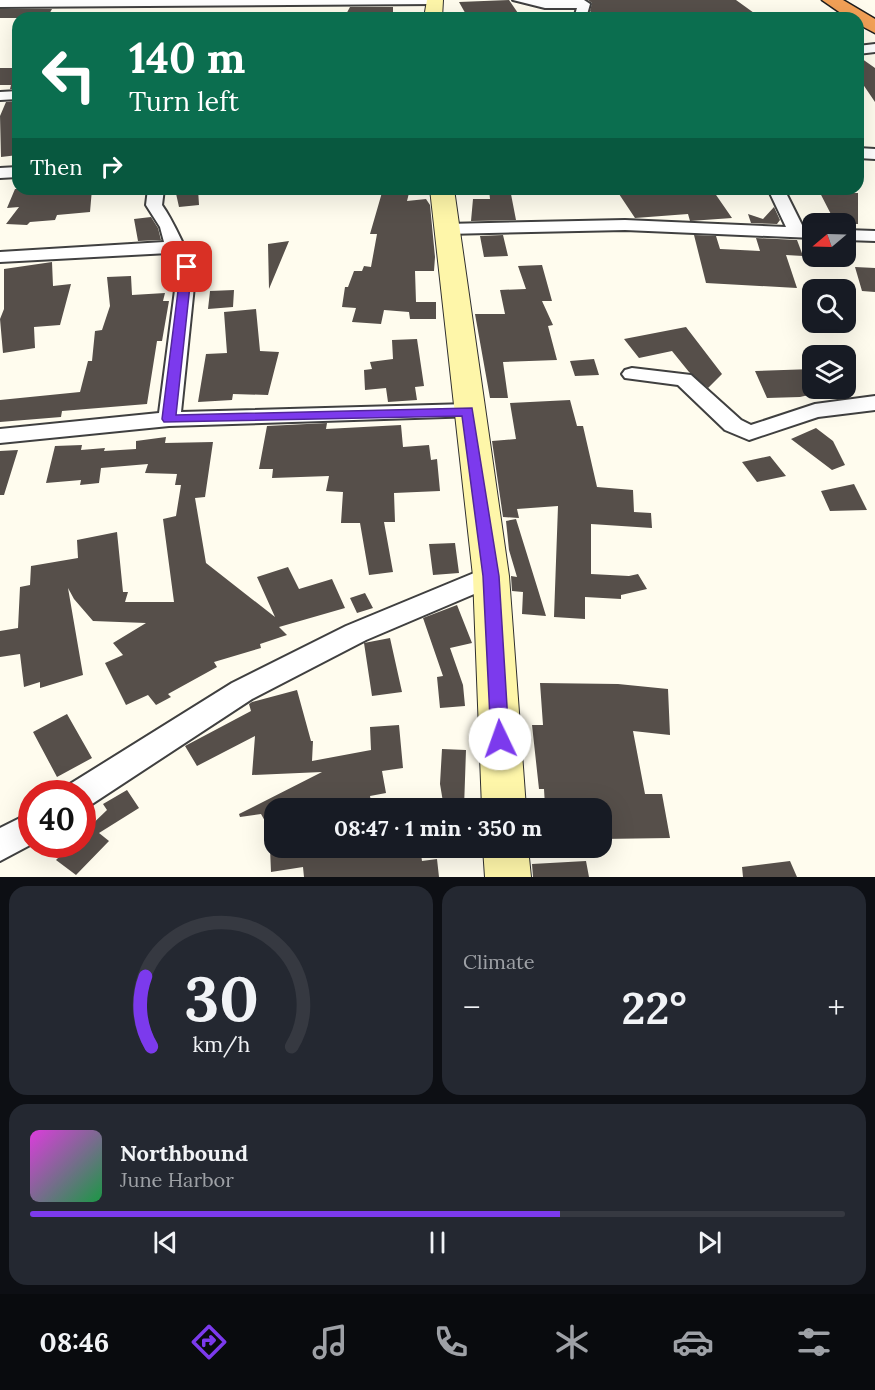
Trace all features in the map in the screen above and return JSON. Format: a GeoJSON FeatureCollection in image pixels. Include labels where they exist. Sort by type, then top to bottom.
{"type":"FeatureCollection","features":[{"type":"Feature","properties":{"kind":"highway"},"geometry":{"type":"LineString","coordinates":[[815,0],[834,12]]}},
{"type":"Feature","properties":{"kind":"highway"},"geometry":{"type":"LineString","coordinates":[[831,0],[851,12]]}},
{"type":"Feature","properties":{"kind":"street"},"geometry":{"type":"LineString","coordinates":[[0,3],[435,0]]}},
{"type":"Feature","properties":{"kind":"street"},"geometry":{"type":"LineString","coordinates":[[519,0],[545,4],[584,4],[582,12]]}},
{"type":"Feature","properties":{"kind":"street"},"geometry":{"type":"LineString","coordinates":[[108,12],[112,3]]}},
{"type":"Feature","properties":{"kind":"street"},"geometry":{"type":"LineString","coordinates":[[155,195],[154,205],[169,227],[174,247],[187,267],[169,419]]}},
{"type":"Feature","properties":{"kind":"street"},"geometry":{"type":"LineString","coordinates":[[443,195],[468,411],[491,576],[503,798]]}},
{"type":"Feature","properties":{"kind":"street"},"geometry":{"type":"LineString","coordinates":[[780,195],[802,228]]}},
{"type":"Feature","properties":{"kind":"street"},"geometry":{"type":"LineString","coordinates":[[446,229],[626,225],[802,233]]}},
{"type":"Feature","properties":{"kind":"street"},"geometry":{"type":"LineString","coordinates":[[856,235],[875,236]]}},
{"type":"Feature","properties":{"kind":"street"},"geometry":{"type":"LineString","coordinates":[[0,257],[174,247]]}},
{"type":"Feature","properties":{"kind":"street"},"geometry":{"type":"LineString","coordinates":[[632,374],[684,379],[733,425],[749,433],[815,411],[875,403]]}},
{"type":"Feature","properties":{"kind":"street"},"geometry":{"type":"LineString","coordinates":[[0,436],[169,419],[468,411]]}},
{"type":"Feature","properties":{"kind":"street"},"geometry":{"type":"LineString","coordinates":[[96,784],[242,691],[356,633],[491,576]]}},
{"type":"Feature","properties":{"kind":"street"},"geometry":{"type":"LineString","coordinates":[[0,846],[18,835]]}},
{"type":"Feature","properties":{"kind":"street"},"geometry":{"type":"LineString","coordinates":[[507,858],[508,877]]}},
{"type":"Feature","properties":{"kind":"building"},"geometry":{"type":"Polygon","coordinates":[[[509,0],[517,12],[465,12],[459,2],[509,0]]]}},
{"type":"Feature","properties":{"kind":"building"},"geometry":{"type":"Polygon","coordinates":[[[588,0],[736,0],[753,12],[591,12],[592,3],[588,0]]]}},
{"type":"Feature","properties":{"kind":"building"},"geometry":{"type":"Polygon","coordinates":[[[350,7],[393,7],[393,12],[347,12],[350,7]]]}},
{"type":"Feature","properties":{"kind":"building"},"geometry":{"type":"Polygon","coordinates":[[[0,9],[52,9],[50,12],[12,12],[12,18],[0,18],[0,9]]]}},
{"type":"Feature","properties":{"kind":"building"},"geometry":{"type":"Polygon","coordinates":[[[864,60],[875,68],[875,102],[864,86],[864,60]]]}},
{"type":"Feature","properties":{"kind":"building"},"geometry":{"type":"Polygon","coordinates":[[[0,68],[12,68],[12,89],[10,89],[11,85],[0,85],[0,68]]]}},
{"type":"Feature","properties":{"kind":"building"},"geometry":{"type":"Polygon","coordinates":[[[6,102],[12,102],[12,156],[1,157],[0,116],[6,102]]]}},
{"type":"Feature","properties":{"kind":"building"},"geometry":{"type":"Polygon","coordinates":[[[12,195],[91,195],[90,212],[57,215],[55,220],[30,222],[27,225],[6,224],[19,207],[7,208],[12,195]]]}},
{"type":"Feature","properties":{"kind":"building"},"geometry":{"type":"Polygon","coordinates":[[[176,195],[198,195],[199,205],[179,207],[176,195]]]}},
{"type":"Feature","properties":{"kind":"building"},"geometry":{"type":"Polygon","coordinates":[[[381,195],[408,195],[407,201],[426,199],[430,205],[435,257],[434,271],[415,271],[416,302],[436,302],[436,319],[410,319],[409,312],[384,310],[381,324],[352,322],[356,308],[342,307],[345,287],[348,287],[354,271],[362,271],[364,266],[371,267],[377,234],[370,234],[381,195]]]}},
{"type":"Feature","properties":{"kind":"building"},"geometry":{"type":"Polygon","coordinates":[[[490,195],[511,195],[516,220],[471,221],[473,199],[490,199],[490,195]]]}},
{"type":"Feature","properties":{"kind":"building"},"geometry":{"type":"Polygon","coordinates":[[[620,195],[716,195],[732,218],[690,221],[688,214],[635,218],[620,195]]]}},
{"type":"Feature","properties":{"kind":"building"},"geometry":{"type":"Polygon","coordinates":[[[821,195],[858,195],[858,224],[856,224],[856,213],[830,213],[821,195]]]}},
{"type":"Feature","properties":{"kind":"building"},"geometry":{"type":"Polygon","coordinates":[[[774,207],[780,220],[777,224],[751,223],[748,214],[763,219],[774,207]]]}},
{"type":"Feature","properties":{"kind":"building"},"geometry":{"type":"Polygon","coordinates":[[[151,217],[158,228],[161,240],[138,241],[134,219],[151,217]]]}},
{"type":"Feature","properties":{"kind":"building"},"geometry":{"type":"Polygon","coordinates":[[[503,235],[508,256],[484,257],[480,236],[503,235]]]}},
{"type":"Feature","properties":{"kind":"building"},"geometry":{"type":"Polygon","coordinates":[[[694,235],[716,236],[720,249],[760,251],[756,238],[797,240],[802,256],[786,255],[797,288],[706,283],[694,235]]]}},
{"type":"Feature","properties":{"kind":"building"},"geometry":{"type":"Polygon","coordinates":[[[289,241],[269,289],[268,244],[289,241]]]}},
{"type":"Feature","properties":{"kind":"building"},"geometry":{"type":"Polygon","coordinates":[[[52,262],[53,286],[71,284],[60,325],[34,327],[35,348],[3,353],[0,319],[4,309],[4,269],[52,262]]]}},
{"type":"Feature","properties":{"kind":"building"},"geometry":{"type":"Polygon","coordinates":[[[542,265],[552,301],[542,301],[553,325],[548,326],[557,360],[503,362],[508,398],[490,398],[475,314],[505,314],[500,290],[526,289],[518,266],[542,265]]]}},
{"type":"Feature","properties":{"kind":"building"},"geometry":{"type":"Polygon","coordinates":[[[855,267],[875,268],[875,292],[862,291],[855,267]]]}},
{"type":"Feature","properties":{"kind":"building"},"geometry":{"type":"Polygon","coordinates":[[[131,276],[132,295],[165,293],[163,301],[169,301],[162,341],[157,341],[147,404],[62,411],[61,417],[0,422],[0,400],[80,392],[88,361],[92,361],[95,331],[102,330],[110,306],[107,277],[131,276]]]}},
{"type":"Feature","properties":{"kind":"building"},"geometry":{"type":"Polygon","coordinates":[[[234,290],[233,307],[208,309],[210,291],[234,290]]]}},
{"type":"Feature","properties":{"kind":"building"},"geometry":{"type":"Polygon","coordinates":[[[256,309],[260,351],[279,352],[268,395],[233,394],[232,400],[198,402],[206,354],[227,353],[224,312],[256,309]]]}},
{"type":"Feature","properties":{"kind":"building"},"geometry":{"type":"Polygon","coordinates":[[[686,327],[722,374],[708,388],[689,372],[672,351],[639,358],[624,339],[686,327]]]}},
{"type":"Feature","properties":{"kind":"building"},"geometry":{"type":"Polygon","coordinates":[[[417,339],[424,386],[415,387],[417,400],[388,402],[386,388],[365,390],[364,370],[372,369],[370,362],[393,359],[392,340],[417,339]]]}},
{"type":"Feature","properties":{"kind":"building"},"geometry":{"type":"Polygon","coordinates":[[[594,359],[599,375],[575,376],[570,361],[594,359]]]}},
{"type":"Feature","properties":{"kind":"building"},"geometry":{"type":"Polygon","coordinates":[[[802,369],[802,397],[767,398],[755,371],[802,369]]]}},
{"type":"Feature","properties":{"kind":"building"},"geometry":{"type":"Polygon","coordinates":[[[570,400],[577,426],[583,426],[597,487],[633,490],[634,512],[651,513],[652,528],[591,524],[591,574],[629,576],[638,574],[647,589],[621,595],[621,599],[585,597],[585,619],[554,617],[558,506],[517,509],[519,518],[503,517],[492,441],[516,439],[510,403],[570,400]]]}},
{"type":"Feature","properties":{"kind":"building"},"geometry":{"type":"Polygon","coordinates":[[[327,423],[326,429],[401,425],[403,447],[429,445],[431,460],[437,459],[440,491],[394,493],[395,522],[384,522],[393,572],[369,575],[360,523],[341,523],[343,492],[326,491],[329,476],[272,478],[273,469],[259,469],[267,426],[327,423]]]}},
{"type":"Feature","properties":{"kind":"building"},"geometry":{"type":"Polygon","coordinates":[[[816,428],[833,441],[845,465],[832,470],[791,439],[816,428]]]}},
{"type":"Feature","properties":{"kind":"building"},"geometry":{"type":"Polygon","coordinates":[[[166,437],[165,443],[213,442],[205,497],[195,498],[206,563],[275,617],[257,577],[288,567],[299,589],[332,579],[345,608],[279,627],[287,635],[260,644],[261,648],[214,662],[217,667],[168,694],[171,697],[156,705],[148,695],[126,705],[105,663],[123,655],[113,643],[146,623],[93,621],[74,599],[68,588],[83,675],[40,688],[40,682],[24,687],[20,654],[0,657],[0,631],[18,628],[20,587],[30,585],[31,566],[78,558],[77,540],[117,532],[123,592],[128,592],[125,602],[174,602],[163,519],[176,516],[181,485],[175,485],[177,474],[145,473],[148,464],[101,468],[99,483],[80,485],[81,480],[46,483],[55,446],[82,445],[81,450],[105,448],[104,451],[136,449],[136,441],[166,437]]]}},
{"type":"Feature","properties":{"kind":"building"},"geometry":{"type":"Polygon","coordinates":[[[18,450],[4,495],[0,495],[0,451],[18,450]]]}},
{"type":"Feature","properties":{"kind":"building"},"geometry":{"type":"Polygon","coordinates":[[[770,456],[786,476],[757,482],[742,462],[770,456]]]}},
{"type":"Feature","properties":{"kind":"building"},"geometry":{"type":"Polygon","coordinates":[[[854,484],[867,510],[830,511],[821,491],[854,484]]]}},
{"type":"Feature","properties":{"kind":"building"},"geometry":{"type":"Polygon","coordinates":[[[516,519],[546,616],[522,614],[523,592],[512,591],[511,576],[517,577],[509,550],[506,521],[516,519]]]}},
{"type":"Feature","properties":{"kind":"building"},"geometry":{"type":"Polygon","coordinates":[[[455,543],[459,573],[433,575],[429,544],[455,543]]]}},
{"type":"Feature","properties":{"kind":"building"},"geometry":{"type":"Polygon","coordinates":[[[365,593],[373,608],[357,613],[350,598],[365,593]]]}},
{"type":"Feature","properties":{"kind":"building"},"geometry":{"type":"Polygon","coordinates":[[[457,605],[472,643],[450,648],[463,685],[465,706],[440,708],[437,677],[443,676],[423,618],[457,605]]]}},
{"type":"Feature","properties":{"kind":"building"},"geometry":{"type":"Polygon","coordinates":[[[390,638],[402,692],[372,696],[364,643],[390,638]]]}},
{"type":"Feature","properties":{"kind":"building"},"geometry":{"type":"Polygon","coordinates":[[[540,683],[618,684],[668,689],[670,735],[633,731],[645,794],[662,794],[670,838],[612,839],[612,798],[545,798],[544,789],[539,789],[532,725],[543,725],[540,683]]]}},
{"type":"Feature","properties":{"kind":"building"},"geometry":{"type":"Polygon","coordinates":[[[297,690],[311,741],[313,741],[312,761],[371,750],[370,727],[399,725],[403,768],[382,771],[386,793],[370,796],[370,798],[271,798],[322,772],[252,775],[255,736],[197,766],[185,746],[251,711],[249,704],[297,690]]]}},
{"type":"Feature","properties":{"kind":"building"},"geometry":{"type":"Polygon","coordinates":[[[67,714],[92,758],[57,777],[33,732],[67,714]]]}},
{"type":"Feature","properties":{"kind":"building"},"geometry":{"type":"Polygon","coordinates":[[[442,749],[466,750],[464,798],[442,798],[440,784],[442,749]]]}},
{"type":"Feature","properties":{"kind":"building"},"geometry":{"type":"Polygon","coordinates":[[[127,790],[139,808],[99,833],[109,841],[96,854],[96,821],[107,810],[103,804],[127,790]]]}},
{"type":"Feature","properties":{"kind":"building"},"geometry":{"type":"Polygon","coordinates":[[[264,801],[264,819],[261,814],[240,817],[239,814],[264,801]]]}},
{"type":"Feature","properties":{"kind":"building"},"geometry":{"type":"Polygon","coordinates":[[[58,858],[92,858],[76,875],[56,860],[58,858]]]}},
{"type":"Feature","properties":{"kind":"building"},"geometry":{"type":"Polygon","coordinates":[[[270,858],[422,858],[422,861],[437,859],[439,877],[304,877],[303,867],[271,872],[270,858]]]}},
{"type":"Feature","properties":{"kind":"building"},"geometry":{"type":"Polygon","coordinates":[[[586,861],[589,877],[533,877],[532,864],[586,861]]]}},
{"type":"Feature","properties":{"kind":"building"},"geometry":{"type":"Polygon","coordinates":[[[790,861],[797,877],[743,877],[742,867],[790,861]]]}},
{"type":"Feature","properties":{"kind":"route"},"geometry":{"type":"LineString","coordinates":[[187,267],[169,419],[468,411],[491,576],[500,739]]}}]}
